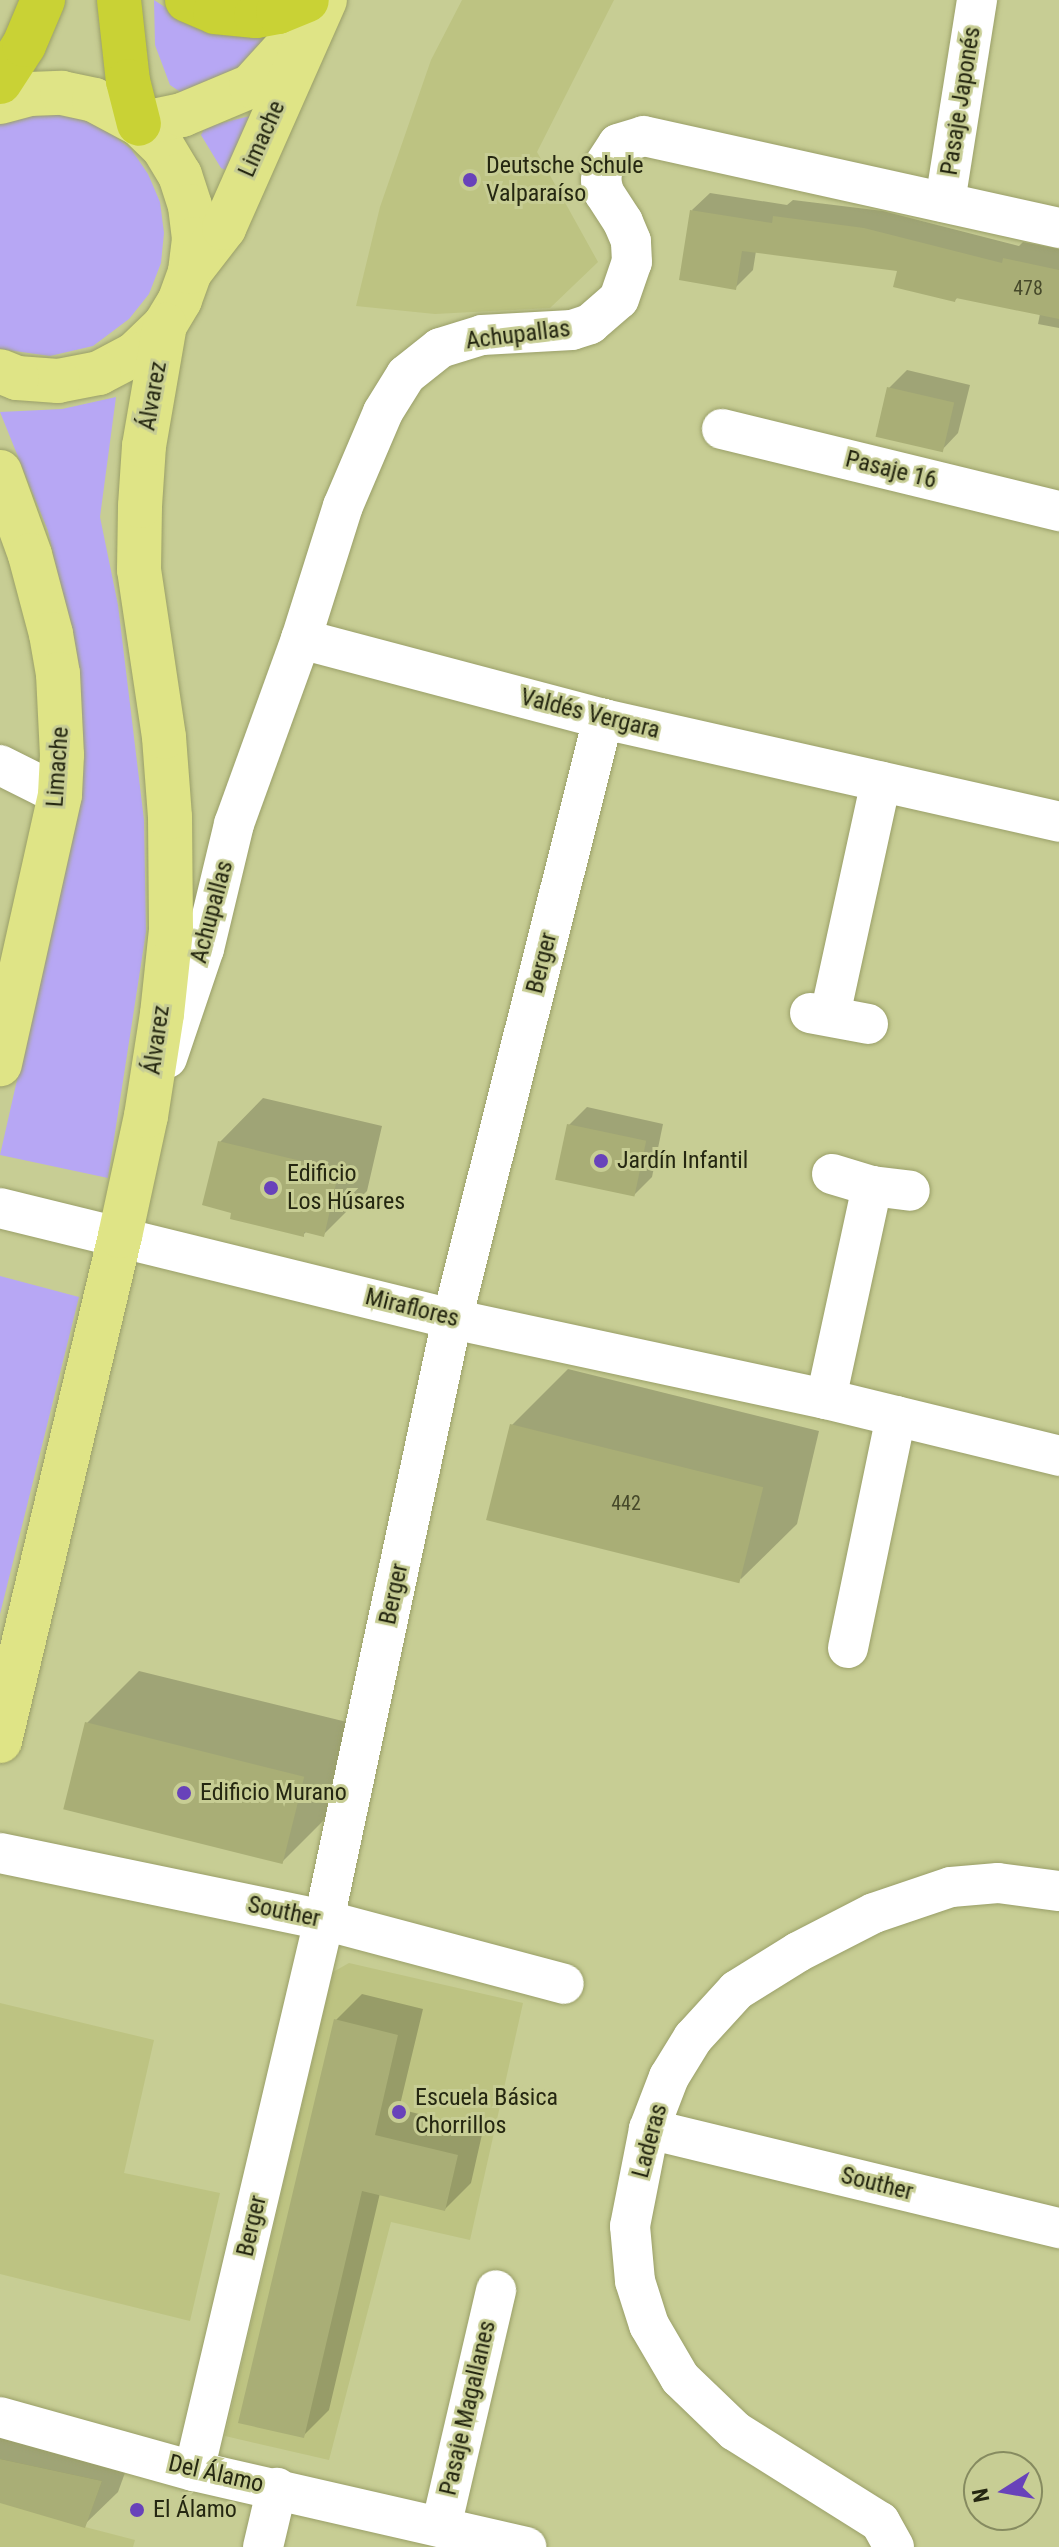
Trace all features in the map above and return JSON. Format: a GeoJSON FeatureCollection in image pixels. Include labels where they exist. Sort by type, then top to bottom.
{"type":"FeatureCollection","features":[{"type":"Feature","properties":{"kind":"highway"},"geometry":{"type":"LineString","coordinates":[[0,82],[24,45],[43,0]]}},
{"type":"Feature","properties":{"kind":"highway"},"geometry":{"type":"LineString","coordinates":[[119,0],[128,81],[139,124]]}},
{"type":"Feature","properties":{"kind":"highway"},"geometry":{"type":"LineString","coordinates":[[187,0],[215,12],[256,16],[278,12],[307,0]]}},
{"type":"Feature","properties":{"kind":"main road","name":"Limache"},"geometry":{"type":"LineString","coordinates":[[139,124],[182,115],[251,86],[280,58],[322,0]]}},
{"type":"Feature","properties":{"kind":"main road","name":"Limache"},"geometry":{"type":"LineString","coordinates":[[190,272],[224,228],[322,0]]}},
{"type":"Feature","properties":{"kind":"main road","name":"Limache"},"geometry":{"type":"LineString","coordinates":[[0,102],[29,94],[62,93],[94,100],[139,124],[163,147],[180,175],[192,217],[194,239],[190,272],[180,300],[165,325],[135,354],[99,373],[58,381],[17,378],[0,371]]}},
{"type":"Feature","properties":{"kind":"main road","name":"Álvarez"},"geometry":{"type":"LineString","coordinates":[[0,1741],[142,1133],[171,930],[170,817],[164,737],[139,570],[144,446],[165,325]]}},
{"type":"Feature","properties":{"kind":"main road","name":"Limache"},"geometry":{"type":"LineString","coordinates":[[0,472],[30,555],[51,634],[61,714],[60,795],[0,1064]]}},
{"type":"Feature","properties":{"kind":"street","name":"Pasaje Japonés"},"geometry":{"type":"LineString","coordinates":[[945,202],[977,0]]}},
{"type":"Feature","properties":{"kind":"street","name":"Achupallas"},"geometry":{"type":"LineString","coordinates":[[142,1133],[204,949],[234,824],[301,639],[343,506],[383,412],[406,375],[422,360],[460,340],[572,330],[590,324],[619,299],[632,262],[631,241],[604,193],[601,180],[603,167],[618,144],[644,136],[1059,228]]}},
{"type":"Feature","properties":{"kind":"street","name":"Pasaje 16"},"geometry":{"type":"LineString","coordinates":[[722,429],[1059,511]]}},
{"type":"Feature","properties":{"kind":"street","name":"Valdés Vergara"},"geometry":{"type":"LineString","coordinates":[[301,639],[603,719],[881,781],[1057,810]]}},
{"type":"Feature","properties":{"kind":"street","name":"Berger"},"geometry":{"type":"LineString","coordinates":[[194,2471],[324,1920],[452,1319],[603,719]]}},
{"type":"Feature","properties":{"kind":"street"},"geometry":{"type":"LineString","coordinates":[[0,765],[60,795]]}},
{"type":"Feature","properties":{"kind":"street"},"geometry":{"type":"LineString","coordinates":[[868,1024],[820,1014],[881,781]]}},
{"type":"Feature","properties":{"kind":"street"},"geometry":{"type":"LineString","coordinates":[[826,1399],[891,1189],[832,1174]]}},
{"type":"Feature","properties":{"kind":"street","name":"Miraflores"},"geometry":{"type":"LineString","coordinates":[[0,1208],[452,1319],[826,1399],[1059,1456]]}},
{"type":"Feature","properties":{"kind":"street"},"geometry":{"type":"LineString","coordinates":[[848,1648],[896,1416]]}},
{"type":"Feature","properties":{"kind":"street","name":"Souther"},"geometry":{"type":"LineString","coordinates":[[0,1853],[324,1920],[564,1984]]}},
{"type":"Feature","properties":{"kind":"street","name":"Laderas"},"geometry":{"type":"LineString","coordinates":[[894,2547],[880,2522],[735,2431],[680,2378],[649,2325],[635,2281],[630,2226],[649,2129],[669,2077],[693,2038],[737,1990],[798,1952],[874,1913],[951,1887],[998,1883],[1059,1891]]}},
{"type":"Feature","properties":{"kind":"street","name":"Souther"},"geometry":{"type":"LineString","coordinates":[[649,2129],[1059,2228]]}},
{"type":"Feature","properties":{"kind":"street","name":"Pasaje Magallanes"},"geometry":{"type":"LineString","coordinates":[[441,2527],[496,2290]]}},
{"type":"Feature","properties":{"kind":"street","name":"Del Álamo"},"geometry":{"type":"LineString","coordinates":[[0,2417],[194,2471],[526,2547]]}},
{"type":"Feature","properties":{"kind":"street"},"geometry":{"type":"LineString","coordinates":[[263,2547],[277,2488]]}},
{"type":"Feature","properties":{"kind":"shaded area"},"geometry":{"type":"Polygon","coordinates":[[[154,0],[174,13],[283,31],[247,73],[182,93],[170,85],[155,45],[154,0]]]}},
{"type":"Feature","properties":{"kind":"shaded area","name":"Deutsche Schule Valparaíso"},"geometry":{"type":"Polygon","coordinates":[[[462,0],[614,0],[537,152],[598,262],[550,308],[435,314],[356,306],[380,207],[431,60],[462,0]]]}},
{"type":"Feature","properties":{"kind":"shaded area"},"geometry":{"type":"Polygon","coordinates":[[[9,114],[75,115],[105,129],[131,149],[148,174],[160,202],[164,233],[161,263],[149,294],[129,319],[93,346],[50,356],[0,349],[0,118],[9,114]]]}},
{"type":"Feature","properties":{"kind":"shaded area"},"geometry":{"type":"Polygon","coordinates":[[[250,116],[228,171],[221,168],[201,135],[205,127],[250,116]]]}},
{"type":"Feature","properties":{"kind":"shaded area"},"geometry":{"type":"Polygon","coordinates":[[[116,397],[100,517],[118,605],[144,820],[146,932],[108,1178],[0,1155],[82,793],[77,661],[48,531],[0,412],[62,409],[116,397]]]}},
{"type":"Feature","properties":{"kind":"shaded area"},"geometry":{"type":"Polygon","coordinates":[[[0,1276],[79,1297],[0,1614],[0,1276]]]}},
{"type":"Feature","properties":{"kind":"shaded area","name":"Escuela Básica Chorrillos"},"geometry":{"type":"Polygon","coordinates":[[[349,1963],[523,2003],[470,2240],[391,2222],[329,2460],[225,2436],[333,1972],[349,1963]]]}},
{"type":"Feature","properties":{"kind":"shaded area"},"geometry":{"type":"Polygon","coordinates":[[[0,2003],[154,2040],[124,2173],[220,2193],[190,2321],[0,2274],[0,2003]]]}},
{"type":"Feature","properties":{"kind":"shaded area"},"geometry":{"type":"Polygon","coordinates":[[[0,2459],[102,2481],[85,2527],[135,2540],[133,2547],[0,2547],[0,2459]]]}},
{"type":"Feature","properties":{"kind":"building"},"geometry":{"type":"Polygon","coordinates":[[[690,210],[772,223],[773,216],[864,228],[1002,263],[1003,258],[1059,270],[1059,319],[956,298],[955,302],[893,287],[897,271],[742,251],[736,290],[679,280],[690,210]]]}},
{"type":"Feature","properties":{"kind":"building"},"geometry":{"type":"Polygon","coordinates":[[[887,387],[954,403],[943,452],[876,437],[887,387]]]}},
{"type":"Feature","properties":{"kind":"building","name":"Jardín Infantil"},"geometry":{"type":"Polygon","coordinates":[[[567,1124],[646,1141],[634,1197],[555,1180],[567,1124]]]}},
{"type":"Feature","properties":{"kind":"building","name":"Edificio Los Húsares"},"geometry":{"type":"Polygon","coordinates":[[[218,1141],[339,1170],[324,1237],[304,1232],[304,1237],[230,1219],[231,1213],[202,1205],[218,1141]]]}},
{"type":"Feature","properties":{"kind":"building"},"geometry":{"type":"Polygon","coordinates":[[[510,1424],[763,1487],[739,1583],[486,1520],[510,1424]]]}},
{"type":"Feature","properties":{"kind":"building","name":"Edificio Murano"},"geometry":{"type":"Polygon","coordinates":[[[85,1722],[304,1777],[283,1864],[63,1809],[85,1722]]]}},
{"type":"Feature","properties":{"kind":"building"},"geometry":{"type":"Polygon","coordinates":[[[334,2019],[398,2035],[375,2135],[458,2155],[445,2211],[362,2191],[304,2438],[238,2423],[334,2019]]]}},
{"type":"Feature","properties":{"kind":"building"},"geometry":{"type":"Polygon","coordinates":[[[0,2459],[102,2481],[85,2528],[0,2503],[0,2459]]]}},
{"type":"Feature","properties":{"kind":"place","name":"Deutsche Schule Valparaíso"},"geometry":{"type":"Point","coordinates":[470,180]}},
{"type":"Feature","properties":{"kind":"place","name":"Jardín Infantil"},"geometry":{"type":"Point","coordinates":[601,1161]}},
{"type":"Feature","properties":{"kind":"place","name":"Edificio Los Húsares"},"geometry":{"type":"Point","coordinates":[271,1188]}},
{"type":"Feature","properties":{"kind":"place","name":"Edificio Murano"},"geometry":{"type":"Point","coordinates":[184,1793]}},
{"type":"Feature","properties":{"kind":"place","name":"Escuela Básica Chorrillos"},"geometry":{"type":"Point","coordinates":[399,2112]}},
{"type":"Feature","properties":{"kind":"place","name":"El Álamo"},"geometry":{"type":"Point","coordinates":[137,2510]}}]}
